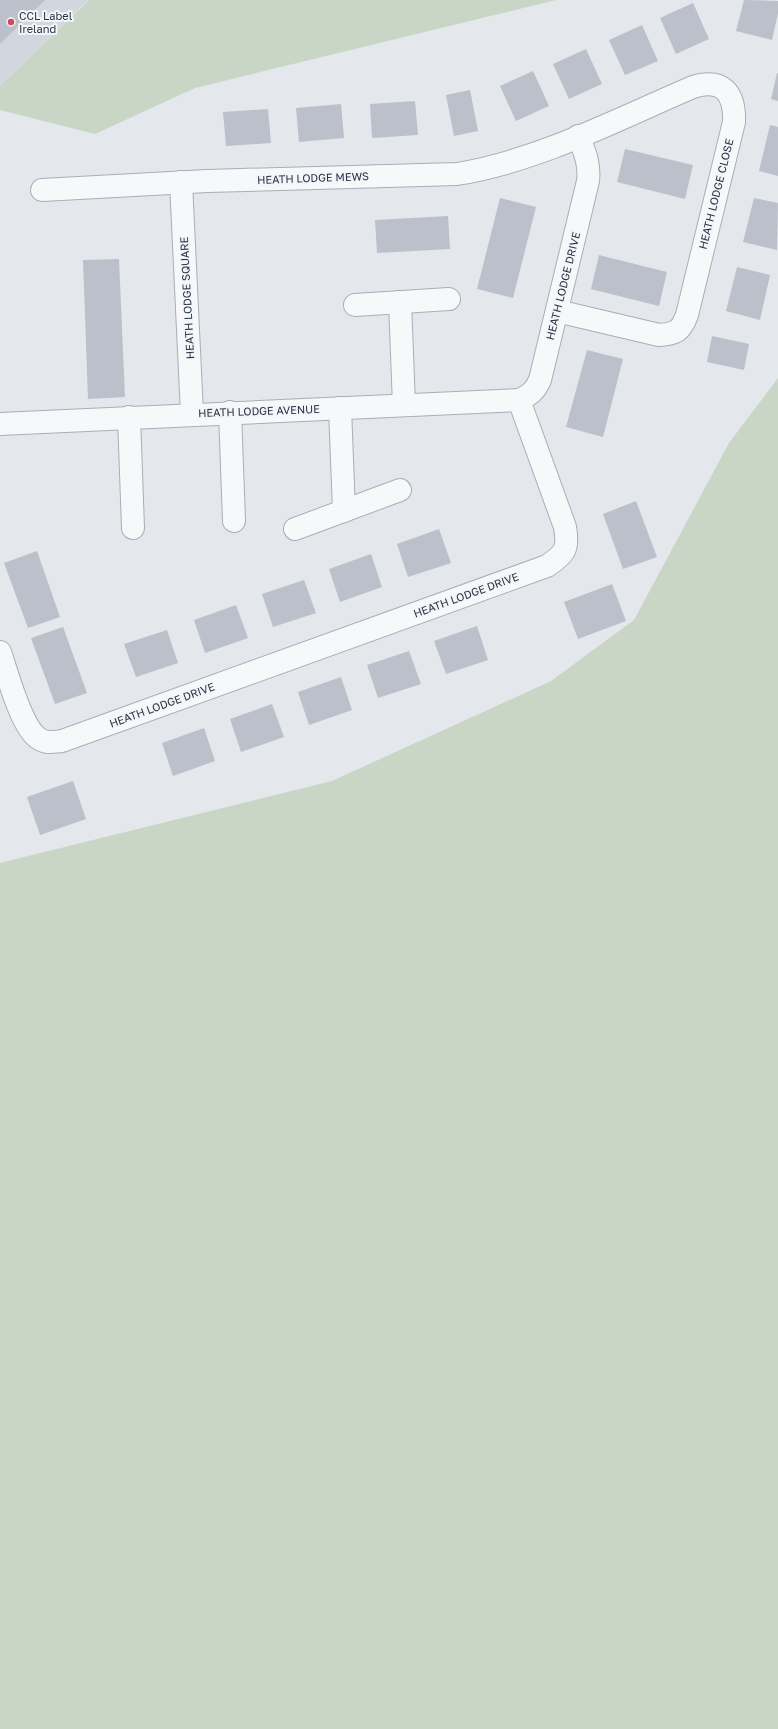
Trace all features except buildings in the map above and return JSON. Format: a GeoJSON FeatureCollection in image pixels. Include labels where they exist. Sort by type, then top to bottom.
{"type":"FeatureCollection","features":[{"type":"Feature","properties":{"kind":"street","name":"HEATH LODGE CLOSE"},"geometry":{"type":"LineString","coordinates":[[557,311],[659,335],[678,331],[683,325],[687,315],[734,122],[734,110],[731,98],[724,90],[716,84],[705,83],[578,136]]}},
{"type":"Feature","properties":{"kind":"street","name":"HEATH LODGE MEWS"},"geometry":{"type":"LineString","coordinates":[[42,190],[181,182],[457,174],[476,171],[508,162],[545,150],[578,136]]}},
{"type":"Feature","properties":{"kind":"street","name":"HEATH LODGE DRIVE"},"geometry":{"type":"LineString","coordinates":[[0,652],[23,718],[30,731],[38,739],[49,743],[62,741],[546,566],[557,559],[565,551],[567,540],[565,527],[519,400],[528,396],[535,390],[540,380],[588,181],[588,162],[578,136]]}},
{"type":"Feature","properties":{"kind":"street","name":"HEATH LODGE SQUARE"},"geometry":{"type":"LineString","coordinates":[[181,182],[192,414]]}},
{"type":"Feature","properties":{"kind":"street"},"geometry":{"type":"LineString","coordinates":[[355,305],[449,299]]}},
{"type":"Feature","properties":{"kind":"street"},"geometry":{"type":"LineString","coordinates":[[400,302],[404,405]]}},
{"type":"Feature","properties":{"kind":"street","name":"HEATH LODGE AVENUE"},"geometry":{"type":"LineString","coordinates":[[0,424],[230,412],[519,400]]}},
{"type":"Feature","properties":{"kind":"street"},"geometry":{"type":"LineString","coordinates":[[340,408],[344,511]]}},
{"type":"Feature","properties":{"kind":"street"},"geometry":{"type":"LineString","coordinates":[[230,412],[234,521]]}},
{"type":"Feature","properties":{"kind":"street"},"geometry":{"type":"LineString","coordinates":[[129,417],[133,528]]}},
{"type":"Feature","properties":{"kind":"street"},"geometry":{"type":"LineString","coordinates":[[295,529],[400,490]]}},
{"type":"Feature","properties":{"kind":"shaded area"},"geometry":{"type":"Polygon","coordinates":[[[0,0],[88,0],[0,86],[0,0]]]}},
{"type":"Feature","properties":{"kind":"green space"},"geometry":{"type":"Polygon","coordinates":[[[89,0],[556,0],[195,88],[95,134],[0,110],[0,86],[89,0]]]}},
{"type":"Feature","properties":{"kind":"green space"},"geometry":{"type":"Polygon","coordinates":[[[778,378],[778,1729],[0,1729],[0,863],[332,781],[551,681],[634,620],[729,443],[778,378]]]}},
{"type":"Feature","properties":{"kind":"place","name":"CCL Label Ireland"},"geometry":{"type":"Point","coordinates":[11,22]}}]}
